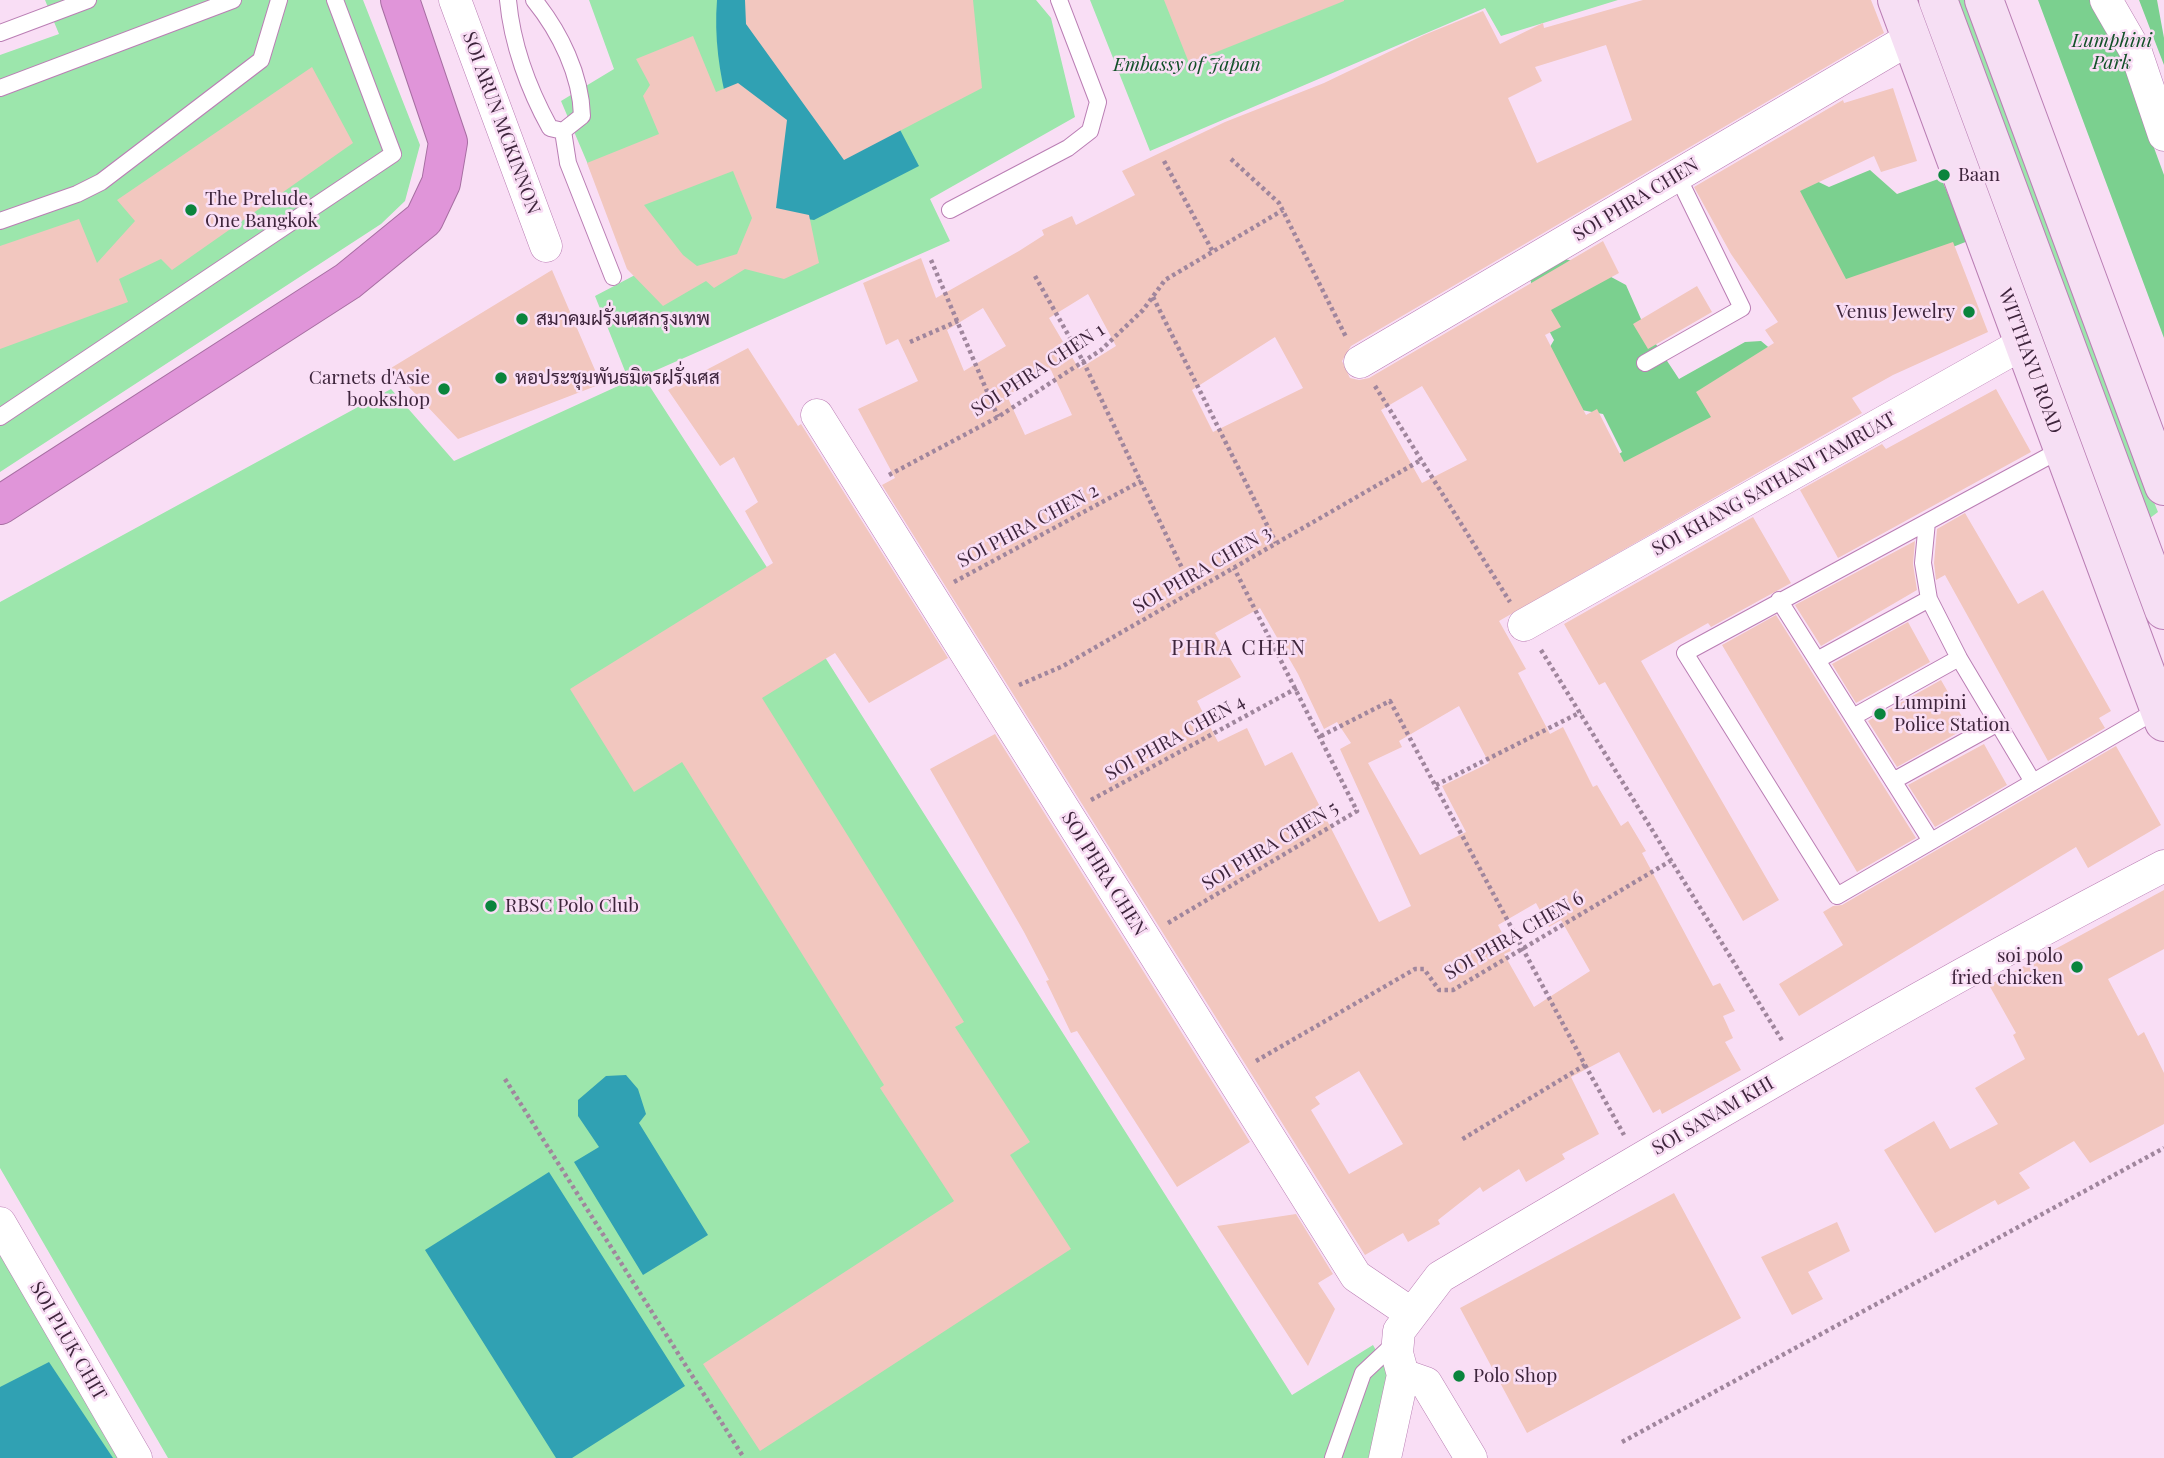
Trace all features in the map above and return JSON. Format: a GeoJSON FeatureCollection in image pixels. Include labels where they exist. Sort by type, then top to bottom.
{"type":"FeatureCollection","features":[{"type":"Feature","properties":{"kind":"highway"},"geometry":{"type":"LineString","coordinates":[[0,505],[348,281],[424,219],[441,183],[448,142],[400,0]]}},
{"type":"Feature","properties":{"kind":"main road","name":"WITTHAYU ROAD"},"geometry":{"type":"LineString","coordinates":[[1897,0],[2161,715]]}},
{"type":"Feature","properties":{"kind":"main road","name":"WITTHAYU ROAD"},"geometry":{"type":"LineString","coordinates":[[1938,0],[2162,599]]}},
{"type":"Feature","properties":{"kind":"main road"},"geometry":{"type":"LineString","coordinates":[[1984,0],[2164,486]]}},
{"type":"Feature","properties":{"kind":"main road"},"geometry":{"type":"LineString","coordinates":[[2121,608],[2162,599]]}},
{"type":"Feature","properties":{"kind":"street","name":"SOI ARUN MCKINNON"},"geometry":{"type":"LineString","coordinates":[[455,0],[546,246]]}},
{"type":"Feature","properties":{"kind":"street"},"geometry":{"type":"LineString","coordinates":[[2106,0],[2136,52],[2164,135]]}},
{"type":"Feature","properties":{"kind":"street","name":"SOI PHRA CHEN"},"geometry":{"type":"LineString","coordinates":[[1360,362],[1911,38]]}},
{"type":"Feature","properties":{"kind":"street","name":"SOI KHANG SATHANI TAMRUAT"},"geometry":{"type":"LineString","coordinates":[[1524,625],[2024,343]]}},
{"type":"Feature","properties":{"kind":"street","name":"SOI PHRA CHEN"},"geometry":{"type":"LineString","coordinates":[[817,415],[1356,1276],[1404,1328]]}},
{"type":"Feature","properties":{"kind":"street","name":"SOI SANAM KHI"},"geometry":{"type":"LineString","coordinates":[[1404,1328],[1440,1278],[1638,1160],[2008,947],[2164,866]]}},
{"type":"Feature","properties":{"kind":"street","name":"SOI PLUK CHIT"},"geometry":{"type":"LineString","coordinates":[[0,1223],[136,1458]]}},
{"type":"Feature","properties":{"kind":"street"},"geometry":{"type":"LineString","coordinates":[[1385,1458],[1403,1375],[1396,1353],[1404,1328]]}},
{"type":"Feature","properties":{"kind":"street"},"geometry":{"type":"LineString","coordinates":[[1403,1375],[1426,1383],[1471,1458]]}},
{"type":"Feature","properties":{"kind":"lane"},"geometry":{"type":"LineString","coordinates":[[0,33],[88,0]]}},
{"type":"Feature","properties":{"kind":"lane"},"geometry":{"type":"LineString","coordinates":[[0,88],[233,0]]}},
{"type":"Feature","properties":{"kind":"lane"},"geometry":{"type":"LineString","coordinates":[[0,221],[77,194],[100,182],[261,60],[279,0]]}},
{"type":"Feature","properties":{"kind":"lane"},"geometry":{"type":"LineString","coordinates":[[0,417],[393,154],[335,0]]}},
{"type":"Feature","properties":{"kind":"lane"},"geometry":{"type":"LineString","coordinates":[[508,0],[510,26],[538,105],[551,128],[563,131]]}},
{"type":"Feature","properties":{"kind":"lane"},"geometry":{"type":"LineString","coordinates":[[534,0],[569,58],[582,92],[582,116],[563,131]]}},
{"type":"Feature","properties":{"kind":"lane"},"geometry":{"type":"LineString","coordinates":[[950,210],[1068,148],[1090,131],[1098,102],[1059,0]]}},
{"type":"Feature","properties":{"kind":"lane"},"geometry":{"type":"LineString","coordinates":[[563,131],[568,163],[613,277]]}},
{"type":"Feature","properties":{"kind":"lane"},"geometry":{"type":"LineString","coordinates":[[1645,363],[1742,308],[1677,176]]}},
{"type":"Feature","properties":{"kind":"lane"},"geometry":{"type":"LineString","coordinates":[[2062,449],[1685,653],[1837,896],[2033,782],[2161,715]]}},
{"type":"Feature","properties":{"kind":"lane"},"geometry":{"type":"LineString","coordinates":[[1927,522],[1923,563],[1929,599],[1959,658],[2033,782]]}},
{"type":"Feature","properties":{"kind":"lane"},"geometry":{"type":"LineString","coordinates":[[1817,660],[1929,599]]}},
{"type":"Feature","properties":{"kind":"lane"},"geometry":{"type":"LineString","coordinates":[[1779,600],[1931,841]]}},
{"type":"Feature","properties":{"kind":"lane"},"geometry":{"type":"LineString","coordinates":[[1853,717],[1959,658]]}},
{"type":"Feature","properties":{"kind":"lane"},"geometry":{"type":"LineString","coordinates":[[1893,781],[1998,723]]}},
{"type":"Feature","properties":{"kind":"lane"},"geometry":{"type":"LineString","coordinates":[[1333,1458],[1363,1373],[1404,1328]]}},
{"type":"Feature","properties":{"kind":"path"},"geometry":{"type":"LineString","coordinates":[[1164,161],[1213,252]]}},
{"type":"Feature","properties":{"kind":"path","name":"SOI PHRA CHEN 1"},"geometry":{"type":"LineString","coordinates":[[863,489],[998,417],[1101,350],[1165,280],[1283,210]]}},
{"type":"Feature","properties":{"kind":"path"},"geometry":{"type":"LineString","coordinates":[[931,260],[998,417]]}},
{"type":"Feature","properties":{"kind":"path"},"geometry":{"type":"LineString","coordinates":[[1035,276],[1083,361],[1193,591]]}},
{"type":"Feature","properties":{"kind":"path"},"geometry":{"type":"LineString","coordinates":[[1153,296],[1276,543]]}},
{"type":"Feature","properties":{"kind":"path"},"geometry":{"type":"LineString","coordinates":[[910,342],[958,321]]}},
{"type":"Feature","properties":{"kind":"path","name":"SOI PHRA CHEN 3"},"geometry":{"type":"LineString","coordinates":[[992,696],[1063,666],[1421,460]]}},
{"type":"Feature","properties":{"kind":"path","name":"SOI PHRA CHEN 2"},"geometry":{"type":"LineString","coordinates":[[930,596],[1008,550],[1141,481]]}},
{"type":"Feature","properties":{"kind":"path","name":"SOI PHRA CHEN 5"},"geometry":{"type":"LineString","coordinates":[[1144,937],[1357,811],[1234,568]]}},
{"type":"Feature","properties":{"kind":"path","name":"SOI PHRA CHEN 4"},"geometry":{"type":"LineString","coordinates":[[1067,814],[1297,688]]}},
{"type":"Feature","properties":{"kind":"path"},"geometry":{"type":"LineString","coordinates":[[1321,736],[1390,701],[1638,1160]]}},
{"type":"Feature","properties":{"kind":"path"},"geometry":{"type":"LineString","coordinates":[[1436,785],[1581,712]]}},
{"type":"Feature","properties":{"kind":"path","name":"SOI PHRA CHEN 6"},"geometry":{"type":"LineString","coordinates":[[1231,1076],[1415,969],[1424,969],[1439,990],[1445,992],[1672,860]]}},
{"type":"Feature","properties":{"kind":"path"},"geometry":{"type":"LineString","coordinates":[[1461,1140],[1586,1065]]}},
{"type":"Feature","properties":{"kind":"path"},"geometry":{"type":"LineString","coordinates":[[505,1079],[744,1458]]}},
{"type":"Feature","properties":{"kind":"path"},"geometry":{"type":"LineString","coordinates":[[1622,1442],[2164,1148]]}},
{"type":"Feature","properties":{"kind":"green space"},"geometry":{"type":"Polygon","coordinates":[[[45,0],[363,0],[420,145],[405,201],[381,224],[0,472],[0,55],[59,34],[45,0]]]}},
{"type":"Feature","properties":{"kind":"green space","name":"RBSC Polo Club"},"geometry":{"type":"Polygon","coordinates":[[[589,0],[1036,0],[1051,18],[1075,117],[930,199],[950,241],[643,376],[816,643],[1292,1395],[1373,1345],[1390,1375],[1382,1433],[1368,1458],[168,1458],[0,1168],[0,602],[391,389],[454,461],[629,381],[595,296],[635,275],[561,101],[614,69],[589,0]]]}},
{"type":"Feature","properties":{"kind":"green space","name":"Embassy of Japan"},"geometry":{"type":"Polygon","coordinates":[[[1090,0],[1618,0],[1501,36],[1485,8],[1150,151],[1090,0]]]}},
{"type":"Feature","properties":{"kind":"green space"},"geometry":{"type":"Polygon","coordinates":[[[1950,0],[1966,0],[2105,381],[2158,512],[2146,521],[1950,0]]]}},
{"type":"Feature","properties":{"kind":"green space","name":"Lumphini Park"},"geometry":{"type":"Polygon","coordinates":[[[2038,0],[2091,0],[2120,55],[2164,175],[2164,338],[2038,0]]]}},
{"type":"Feature","properties":{"kind":"green space"},"geometry":{"type":"Polygon","coordinates":[[[2139,0],[2157,0],[2164,38],[2164,65],[2139,0]]]}},
{"type":"Feature","properties":{"kind":"green space"},"geometry":{"type":"Polygon","coordinates":[[[1870,170],[1897,194],[1941,178],[1968,241],[1859,284],[1821,286],[1779,174],[1802,174],[1829,187],[1870,170]]]}},
{"type":"Feature","properties":{"kind":"green space"},"geometry":{"type":"Polygon","coordinates":[[[1555,257],[1587,264],[1626,285],[1644,326],[1679,379],[1745,342],[1761,341],[1773,351],[1742,440],[1594,470],[1622,452],[1603,414],[1576,409],[1544,357],[1554,340],[1532,299],[1530,269],[1555,257]]]}},
{"type":"Feature","properties":{"kind":"green space"},"geometry":{"type":"Polygon","coordinates":[[[0,1253],[121,1458],[0,1458],[0,1253]]]}},
{"type":"Feature","properties":{"kind":"water"},"geometry":{"type":"Polygon","coordinates":[[[717,0],[938,0],[897,124],[919,166],[814,220],[765,213],[736,135],[722,82],[716,28],[717,0]]]}},
{"type":"Feature","properties":{"kind":"water"},"geometry":{"type":"Polygon","coordinates":[[[626,1075],[638,1089],[646,1114],[639,1123],[708,1235],[643,1275],[574,1162],[599,1147],[578,1116],[578,1100],[606,1076],[626,1075]]]}},
{"type":"Feature","properties":{"kind":"water"},"geometry":{"type":"Polygon","coordinates":[[[549,1172],[685,1386],[572,1458],[556,1458],[425,1250],[549,1172]]]}},
{"type":"Feature","properties":{"kind":"water"},"geometry":{"type":"Polygon","coordinates":[[[49,1362],[113,1458],[0,1458],[0,1387],[49,1362]]]}},
{"type":"Feature","properties":{"kind":"building"},"geometry":{"type":"Polygon","coordinates":[[[745,0],[973,0],[982,88],[844,160],[746,24],[745,0]]]}},
{"type":"Feature","properties":{"kind":"building"},"geometry":{"type":"Polygon","coordinates":[[[1164,0],[1344,0],[1344,1],[1189,63],[1164,0]]]}},
{"type":"Feature","properties":{"kind":"building"},"geometry":{"type":"Polygon","coordinates":[[[1643,0],[1871,0],[1884,33],[1351,346],[1342,361],[1350,378],[1369,378],[1603,241],[1619,273],[1551,310],[1561,327],[1545,335],[1586,415],[1597,409],[1624,462],[1711,417],[1696,392],[1774,343],[1765,330],[1778,322],[1731,254],[1694,187],[1843,100],[1844,103],[1893,88],[1917,161],[1881,172],[1874,156],[1800,191],[1846,279],[1953,242],[1988,332],[1893,375],[1852,398],[1862,413],[1499,621],[1526,669],[1518,673],[1550,734],[1563,727],[1593,787],[1597,785],[1621,826],[1628,821],[1646,851],[1642,853],[1713,986],[1720,983],[1735,1011],[1723,1016],[1733,1038],[1725,1042],[1741,1070],[1662,1114],[1660,1109],[1653,1113],[1619,1052],[1571,1077],[1599,1134],[1562,1154],[1565,1159],[1526,1182],[1519,1169],[1483,1192],[1480,1187],[1438,1220],[1440,1224],[1408,1242],[1403,1233],[1365,1255],[882,485],[895,478],[858,409],[918,381],[898,339],[886,345],[863,283],[921,258],[936,298],[1044,235],[1042,230],[1072,216],[1076,225],[1135,195],[1122,171],[1225,122],[1324,83],[1424,35],[1483,11],[1500,44],[1543,23],[1544,28],[1643,0]],[[1606,45],[1535,67],[1542,81],[1508,98],[1537,163],[1632,120],[1606,45]],[[1088,294],[1049,318],[1079,369],[1116,346],[1088,294]],[[983,308],[947,330],[964,371],[1006,346],[983,308]],[[1275,337],[1192,390],[1213,432],[1303,388],[1275,337]],[[1051,370],[1007,396],[1025,435],[1072,415],[1051,370]],[[1422,386],[1381,410],[1422,483],[1467,460],[1422,386]],[[1260,608],[1215,633],[1241,677],[1197,701],[1218,742],[1247,728],[1265,766],[1292,752],[1379,922],[1411,906],[1340,749],[1351,743],[1337,722],[1324,729],[1298,674],[1260,608]],[[1459,706],[1399,741],[1402,747],[1368,763],[1420,855],[1466,832],[1442,786],[1489,763],[1459,706]],[[1536,903],[1498,925],[1511,951],[1504,954],[1534,1007],[1590,971],[1561,920],[1549,927],[1536,903]],[[1359,1071],[1315,1097],[1320,1104],[1311,1110],[1349,1174],[1403,1144],[1359,1071]]]}},
{"type":"Feature","properties":{"kind":"building"},"geometry":{"type":"Polygon","coordinates":[[[693,36],[716,92],[738,83],[787,120],[776,208],[809,215],[819,263],[784,279],[745,269],[714,288],[706,281],[663,306],[627,269],[587,163],[659,134],[643,96],[650,85],[636,59],[693,36]],[[733,171],[644,205],[683,255],[697,266],[737,254],[752,218],[733,171]]]}},
{"type":"Feature","properties":{"kind":"building","name":"The Prelude, One Bangkok"},"geometry":{"type":"Polygon","coordinates":[[[312,67],[353,143],[172,270],[161,259],[119,279],[128,302],[0,349],[0,246],[79,219],[97,263],[135,221],[117,200],[312,67]]]}},
{"type":"Feature","properties":{"kind":"building","name":"สมาคมฝรั่งเศสกรุงเทพ"},"geometry":{"type":"Polygon","coordinates":[[[552,270],[601,384],[458,439],[391,368],[552,270]]]}},
{"type":"Feature","properties":{"kind":"building"},"geometry":{"type":"Polygon","coordinates":[[[1697,286],[1712,312],[1648,349],[1633,324],[1697,286]]]}},
{"type":"Feature","properties":{"kind":"building"},"geometry":{"type":"Polygon","coordinates":[[[748,348],[798,426],[801,424],[948,658],[869,703],[835,653],[762,698],[964,1022],[955,1027],[1030,1142],[1010,1155],[1071,1249],[760,1451],[703,1364],[954,1201],[880,1088],[884,1085],[682,762],[634,792],[570,689],[773,563],[745,511],[758,502],[734,457],[720,466],[668,390],[748,348]]]}},
{"type":"Feature","properties":{"kind":"building"},"geometry":{"type":"Polygon","coordinates":[[[1996,389],[2031,452],[1838,558],[1800,490],[1882,444],[1886,449],[1996,389]]]}},
{"type":"Feature","properties":{"kind":"building"},"geometry":{"type":"Polygon","coordinates":[[[1965,513],[2018,604],[2043,590],[2111,711],[2099,718],[2105,728],[2048,761],[1945,575],[1936,580],[1934,563],[1937,529],[1965,513]]]}},
{"type":"Feature","properties":{"kind":"building"},"geometry":{"type":"Polygon","coordinates":[[[1753,517],[1791,583],[1711,627],[1708,623],[1641,661],[1779,900],[1743,921],[1605,682],[1599,685],[1564,624],[1753,517]]]}},
{"type":"Feature","properties":{"kind":"building"},"geometry":{"type":"Polygon","coordinates":[[[1915,541],[1913,564],[1917,590],[1821,646],[1795,605],[1915,541]]]}},
{"type":"Feature","properties":{"kind":"building"},"geometry":{"type":"Polygon","coordinates":[[[1776,615],[1916,838],[1857,872],[1722,645],[1776,615]]]}},
{"type":"Feature","properties":{"kind":"building"},"geometry":{"type":"Polygon","coordinates":[[[1908,622],[1930,662],[1856,703],[1832,664],[1908,622]]]}},
{"type":"Feature","properties":{"kind":"building"},"geometry":{"type":"Polygon","coordinates":[[[1941,680],[1968,727],[1897,767],[1868,721],[1941,680]]]}},
{"type":"Feature","properties":{"kind":"building"},"geometry":{"type":"Polygon","coordinates":[[[995,734],[1250,1142],[1177,1187],[1077,1031],[1071,1033],[1046,981],[1049,980],[1024,932],[930,769],[995,734]]]}},
{"type":"Feature","properties":{"kind":"building"},"geometry":{"type":"Polygon","coordinates":[[[1984,744],[2007,785],[1935,827],[1908,785],[1984,744]]]}},
{"type":"Feature","properties":{"kind":"building"},"geometry":{"type":"Polygon","coordinates":[[[2116,746],[2161,825],[2088,868],[2076,847],[1799,1016],[1779,984],[1843,945],[1823,912],[1833,906],[1842,905],[2116,746]]]}},
{"type":"Feature","properties":{"kind":"building"},"geometry":{"type":"Polygon","coordinates":[[[2164,890],[2164,949],[2108,979],[2138,1036],[2144,1032],[2164,1073],[2164,1124],[2090,1163],[2074,1141],[2019,1173],[2030,1188],[1998,1205],[1995,1200],[1935,1233],[1884,1150],[1934,1121],[1950,1149],[1998,1124],[1975,1088],[2025,1059],[2013,1035],[2016,1033],[1989,985],[2164,890]]]}},
{"type":"Feature","properties":{"kind":"building"},"geometry":{"type":"Polygon","coordinates":[[[1674,1193],[1741,1318],[1527,1433],[1460,1308],[1674,1193]]]}},
{"type":"Feature","properties":{"kind":"building"},"geometry":{"type":"Polygon","coordinates":[[[1296,1214],[1333,1274],[1318,1283],[1335,1309],[1308,1366],[1217,1226],[1296,1214]]]}},
{"type":"Feature","properties":{"kind":"building"},"geometry":{"type":"Polygon","coordinates":[[[1837,1222],[1850,1251],[1808,1272],[1823,1299],[1792,1315],[1761,1257],[1837,1222]]]}},
{"type":"Feature","properties":{"kind":"place","name":"Baan"},"geometry":{"type":"Point","coordinates":[1944,175]}},
{"type":"Feature","properties":{"kind":"place","name":"The Prelude, One Bangkok"},"geometry":{"type":"Point","coordinates":[191,210]}},
{"type":"Feature","properties":{"kind":"place","name":"Venus Jewelry"},"geometry":{"type":"Point","coordinates":[1969,312]}},
{"type":"Feature","properties":{"kind":"place","name":"สมาคมฝรั่งเศสกรุงเทพ"},"geometry":{"type":"Point","coordinates":[522,319]}},
{"type":"Feature","properties":{"kind":"place","name":"หอประชุมพันธมิตรฝรั่งเศส"},"geometry":{"type":"Point","coordinates":[501,378]}},
{"type":"Feature","properties":{"kind":"place","name":"Carnets d'Asie bookshop"},"geometry":{"type":"Point","coordinates":[444,389]}},
{"type":"Feature","properties":{"kind":"place","name":"Lumpini Police Station"},"geometry":{"type":"Point","coordinates":[1880,714]}},
{"type":"Feature","properties":{"kind":"place","name":"RBSC Polo Club"},"geometry":{"type":"Point","coordinates":[491,906]}},
{"type":"Feature","properties":{"kind":"place","name":"soi polo fried chicken"},"geometry":{"type":"Point","coordinates":[2077,967]}},
{"type":"Feature","properties":{"kind":"place","name":"Polo Shop"},"geometry":{"type":"Point","coordinates":[1459,1376]}},
{"type":"Feature","properties":{"kind":"district","name":"PHRA CHEN"},"geometry":{"type":"Point","coordinates":[1239,648]}}]}
